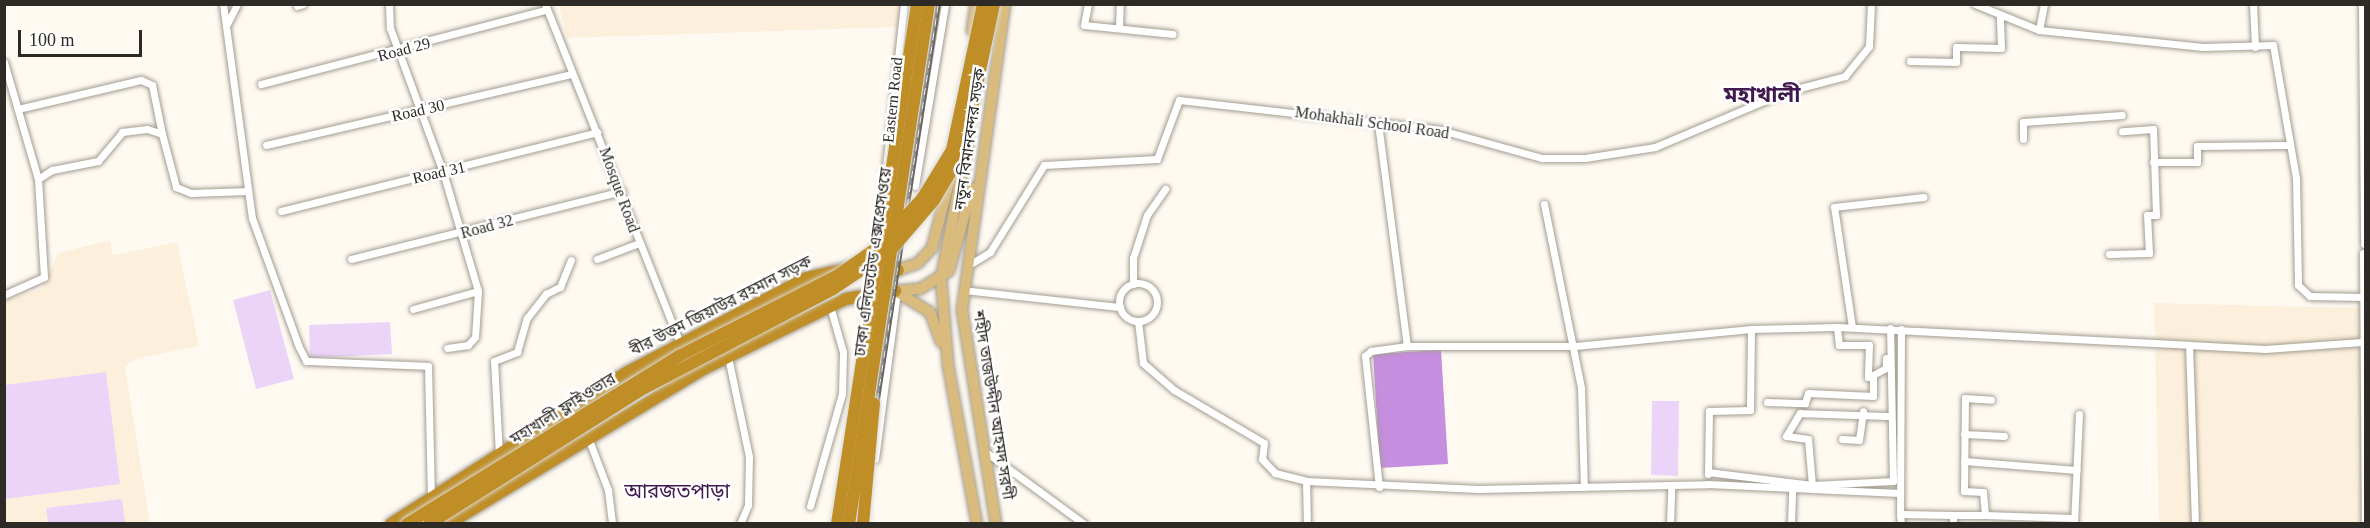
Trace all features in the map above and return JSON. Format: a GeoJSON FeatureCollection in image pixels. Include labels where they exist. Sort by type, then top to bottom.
{"type":"FeatureCollection","features":[{"type":"Feature","properties":{"kind":"highway","name":"ঢাকা এলিভেটেড এক্সপ্রেসওয়ে"},"geometry":{"type":"LineString","coordinates":[[839,524],[917,4]]}},
{"type":"Feature","properties":{"kind":"highway","name":"ঢাকা এলিভেটেড এক্সপ্রেসওয়ে"},"geometry":{"type":"LineString","coordinates":[[849,524],[929,4]]}},
{"type":"Feature","properties":{"kind":"highway","name":"মহাখালী ফ্লাইওভার"},"geometry":{"type":"LineString","coordinates":[[407,524],[678,356],[837,276],[875,249],[922,199],[952,150],[983,4]]}},
{"type":"Feature","properties":{"kind":"highway","name":"মহাখালী ফ্লাইওভার"},"geometry":{"type":"LineString","coordinates":[[429,524],[639,391],[833,289],[891,250],[934,200],[963,152],[994,4]]}},
{"type":"Feature","properties":{"kind":"highway","name":"বীর উত্তম জিয়াউর রহমান সড়ক"},"geometry":{"type":"LineString","coordinates":[[391,524],[499,454],[679,345],[823,271],[881,268],[898,270]]}},
{"type":"Feature","properties":{"kind":"highway"},"geometry":{"type":"LineString","coordinates":[[448,524],[705,368],[830,306],[892,291]]}},
{"type":"Feature","properties":{"kind":"highway"},"geometry":{"type":"LineString","coordinates":[[864,524],[873,376]]}},
{"type":"Feature","properties":{"kind":"main road"},"geometry":{"type":"LineString","coordinates":[[976,4],[970,45],[965,161],[941,279],[948,365],[977,524]]}},
{"type":"Feature","properties":{"kind":"main road","name":"নতুন বিমানবন্দর সড়ক"},"geometry":{"type":"LineString","coordinates":[[964,278],[1005,4]]}},
{"type":"Feature","properties":{"kind":"main road","name":"বীর উত্তম জিয়াউর রহমান সড়ক"},"geometry":{"type":"LineString","coordinates":[[898,270],[918,262],[935,241],[955,160],[970,45]]}},
{"type":"Feature","properties":{"kind":"main road"},"geometry":{"type":"LineString","coordinates":[[892,291],[920,289],[941,279],[956,256],[988,118]]}},
{"type":"Feature","properties":{"kind":"main road","name":"শহীদ তাজউদ্দীন আহমদ সরণী"},"geometry":{"type":"LineString","coordinates":[[964,278],[963,290],[983,450],[996,524]]}},
{"type":"Feature","properties":{"kind":"main road"},"geometry":{"type":"LineString","coordinates":[[892,291],[930,312],[948,365]]}},
{"type":"Feature","properties":{"kind":"street"},"geometry":{"type":"LineString","coordinates":[[223,4],[248,191],[262,250],[306,361],[428,366],[431,498]]}},
{"type":"Feature","properties":{"kind":"street"},"geometry":{"type":"LineString","coordinates":[[225,28],[237,4]]}},
{"type":"Feature","properties":{"kind":"street"},"geometry":{"type":"LineString","coordinates":[[389,4],[398,52],[464,234],[478,291],[475,337],[468,345],[447,348]]}},
{"type":"Feature","properties":{"kind":"street","name":"Eastern Road"},"geometry":{"type":"LineString","coordinates":[[881,268],[886,159],[904,4]]}},
{"type":"Feature","properties":{"kind":"street"},"geometry":{"type":"LineString","coordinates":[[915,186],[945,4]]}},
{"type":"Feature","properties":{"kind":"street"},"geometry":{"type":"LineString","coordinates":[[1088,4],[1084,25],[1173,34]]}},
{"type":"Feature","properties":{"kind":"street"},"geometry":{"type":"LineString","coordinates":[[1119,27],[1120,4]]}},
{"type":"Feature","properties":{"kind":"street","name":"Mohakhali School Road"},"geometry":{"type":"LineString","coordinates":[[967,266],[990,252],[1044,165],[1157,159],[1179,100],[1441,130],[1542,158],[1585,158],[1655,147],[1785,92],[1855,70],[1869,46],[1871,4]]}},
{"type":"Feature","properties":{"kind":"street"},"geometry":{"type":"LineString","coordinates":[[1975,4],[2039,30],[2129,42],[2255,47],[2273,45],[2290,145],[2298,212],[2298,285],[2310,296],[2362,297]]}},
{"type":"Feature","properties":{"kind":"street"},"geometry":{"type":"LineString","coordinates":[[2039,30],[2044,4]]}},
{"type":"Feature","properties":{"kind":"street"},"geometry":{"type":"LineString","coordinates":[[2253,4],[2255,47]]}},
{"type":"Feature","properties":{"kind":"street"},"geometry":{"type":"LineString","coordinates":[[2362,4],[2364,244]]}},
{"type":"Feature","properties":{"kind":"street","name":"Road 29"},"geometry":{"type":"LineString","coordinates":[[261,84],[398,52],[545,7]]}},
{"type":"Feature","properties":{"kind":"street","name":"Mosque Road"},"geometry":{"type":"LineString","coordinates":[[545,7],[570,74],[622,191],[639,243],[679,345],[705,368]]}},
{"type":"Feature","properties":{"kind":"street"},"geometry":{"type":"LineString","coordinates":[[1910,61],[1956,62],[1956,47],[2001,48],[2000,15]]}},
{"type":"Feature","properties":{"kind":"street"},"geometry":{"type":"LineString","coordinates":[[4,62],[38,179],[44,277],[4,295]]}},
{"type":"Feature","properties":{"kind":"street","name":"Road 30"},"geometry":{"type":"LineString","coordinates":[[266,145],[570,74]]}},
{"type":"Feature","properties":{"kind":"street"},"geometry":{"type":"LineString","coordinates":[[18,109],[141,80],[152,84],[176,187],[191,193],[248,191]]}},
{"type":"Feature","properties":{"kind":"street"},"geometry":{"type":"LineString","coordinates":[[2024,139],[2023,122],[2122,115]]}},
{"type":"Feature","properties":{"kind":"street"},"geometry":{"type":"LineString","coordinates":[[1378,123],[1407,345]]}},
{"type":"Feature","properties":{"kind":"street"},"geometry":{"type":"LineString","coordinates":[[38,179],[52,170],[98,161],[122,132],[147,129],[162,134]]}},
{"type":"Feature","properties":{"kind":"street"},"geometry":{"type":"LineString","coordinates":[[2109,254],[2149,253],[2147,215],[2156,214],[2153,129],[2122,131]]}},
{"type":"Feature","properties":{"kind":"street","name":"Road 31"},"geometry":{"type":"LineString","coordinates":[[281,211],[597,132]]}},
{"type":"Feature","properties":{"kind":"street"},"geometry":{"type":"LineString","coordinates":[[2153,162],[2197,162],[2197,146],[2290,145]]}},
{"type":"Feature","properties":{"kind":"street"},"geometry":{"type":"LineString","coordinates":[[1133,284],[1133,258],[1147,214],[1165,189]]}},
{"type":"Feature","properties":{"kind":"street","name":"Road 32"},"geometry":{"type":"LineString","coordinates":[[351,258],[464,234],[622,191]]}},
{"type":"Feature","properties":{"kind":"street"},"geometry":{"type":"LineString","coordinates":[[1852,327],[1834,207],[1923,196]]}},
{"type":"Feature","properties":{"kind":"street"},"geometry":{"type":"LineString","coordinates":[[1544,204],[1575,346],[1584,487]]}},
{"type":"Feature","properties":{"kind":"street"},"geometry":{"type":"LineString","coordinates":[[597,259],[639,243]]}},
{"type":"Feature","properties":{"kind":"street"},"geometry":{"type":"LineString","coordinates":[[2363,253],[2365,524]]}},
{"type":"Feature","properties":{"kind":"street"},"geometry":{"type":"LineString","coordinates":[[499,454],[494,361],[517,352],[527,318],[546,294],[560,287],[572,260]]}},
{"type":"Feature","properties":{"kind":"street"},"geometry":{"type":"LineString","coordinates":[[1120,307],[1123,290],[1133,284],[1146,284],[1158,305],[1152,316],[1138,321]]}},
{"type":"Feature","properties":{"kind":"street"},"geometry":{"type":"LineString","coordinates":[[963,290],[1120,307],[1138,321],[1143,363],[1174,390],[1264,443],[1262,459],[1275,473],[1306,481],[1379,487],[1584,487],[1708,484],[1900,493]]}},
{"type":"Feature","properties":{"kind":"street"},"geometry":{"type":"LineString","coordinates":[[413,309],[478,291]]}},
{"type":"Feature","properties":{"kind":"street"},"geometry":{"type":"LineString","coordinates":[[839,524],[892,291]]}},
{"type":"Feature","properties":{"kind":"street"},"geometry":{"type":"LineString","coordinates":[[864,524],[892,291]]}},
{"type":"Feature","properties":{"kind":"street"},"geometry":{"type":"LineString","coordinates":[[810,506],[842,394],[843,352],[830,306]]}},
{"type":"Feature","properties":{"kind":"street"},"geometry":{"type":"LineString","coordinates":[[1379,487],[1365,352],[1407,345],[1575,346],[1751,329],[1837,327],[2265,349],[2362,342]]}},
{"type":"Feature","properties":{"kind":"street"},"geometry":{"type":"LineString","coordinates":[[1837,327],[1839,345],[1869,345],[1868,377],[1874,377],[1886,368],[1886,358]]}},
{"type":"Feature","properties":{"kind":"street"},"geometry":{"type":"LineString","coordinates":[[1708,472],[1812,485],[1893,481],[1890,328]]}},
{"type":"Feature","properties":{"kind":"street"},"geometry":{"type":"LineString","coordinates":[[1708,484],[1709,411],[1750,410],[1751,329]]}},
{"type":"Feature","properties":{"kind":"street"},"geometry":{"type":"LineString","coordinates":[[1900,524],[1901,329]]}},
{"type":"Feature","properties":{"kind":"street"},"geometry":{"type":"LineString","coordinates":[[2189,345],[2195,524]]}},
{"type":"Feature","properties":{"kind":"street"},"geometry":{"type":"LineString","coordinates":[[728,357],[749,457],[748,505],[740,524]]}},
{"type":"Feature","properties":{"kind":"street"},"geometry":{"type":"LineString","coordinates":[[1767,402],[1805,403],[1808,393],[1862,392],[1873,396],[1874,377]]}},
{"type":"Feature","properties":{"kind":"street"},"geometry":{"type":"LineString","coordinates":[[1985,515],[1983,492],[1964,491],[1965,399],[1991,400]]}},
{"type":"Feature","properties":{"kind":"street"},"geometry":{"type":"LineString","coordinates":[[1812,485],[1808,439],[1786,436],[1788,426],[1800,413],[1863,411],[1891,416]]}},
{"type":"Feature","properties":{"kind":"street"},"geometry":{"type":"LineString","coordinates":[[1842,440],[1859,440],[1863,411]]}},
{"type":"Feature","properties":{"kind":"street"},"geometry":{"type":"LineString","coordinates":[[1900,514],[1985,515],[2074,521],[2079,414]]}},
{"type":"Feature","properties":{"kind":"street"},"geometry":{"type":"LineString","coordinates":[[1964,434],[2004,436]]}},
{"type":"Feature","properties":{"kind":"street"},"geometry":{"type":"LineString","coordinates":[[589,440],[608,490],[612,524]]}},
{"type":"Feature","properties":{"kind":"street"},"geometry":{"type":"LineString","coordinates":[[983,450],[1084,524]]}},
{"type":"Feature","properties":{"kind":"street"},"geometry":{"type":"LineString","coordinates":[[1964,461],[2077,470]]}},
{"type":"Feature","properties":{"kind":"street"},"geometry":{"type":"LineString","coordinates":[[1306,481],[1308,524]]}},
{"type":"Feature","properties":{"kind":"street"},"geometry":{"type":"LineString","coordinates":[[1670,524],[1671,486]]}},
{"type":"Feature","properties":{"kind":"street"},"geometry":{"type":"LineString","coordinates":[[1791,524],[1792,489]]}},
{"type":"Feature","properties":{"kind":"street"},"geometry":{"type":"LineString","coordinates":[[1953,515],[1953,524]]}},
{"type":"Feature","properties":{"kind":"shaded area"},"geometry":{"type":"Polygon","coordinates":[[[559,5],[901,5],[898,27],[567,38],[559,5]]]}},
{"type":"Feature","properties":{"kind":"shaded area"},"geometry":{"type":"Polygon","coordinates":[[[110,240],[113,255],[177,242],[199,346],[135,359],[125,367],[150,523],[5,523],[4,301],[42,289],[58,253],[110,240]]]}},
{"type":"Feature","properties":{"kind":"shaded area"},"geometry":{"type":"Polygon","coordinates":[[[270,290],[294,379],[256,389],[233,300],[270,290]]]}},
{"type":"Feature","properties":{"kind":"shaded area"},"geometry":{"type":"Polygon","coordinates":[[[2154,303],[2365,308],[2365,523],[2159,523],[2154,303]]]}},
{"type":"Feature","properties":{"kind":"shaded area"},"geometry":{"type":"Polygon","coordinates":[[[390,322],[392,354],[310,358],[309,325],[390,322]]]}},
{"type":"Feature","properties":{"kind":"shaded area"},"geometry":{"type":"Polygon","coordinates":[[[1441,350],[1448,464],[1380,468],[1373,354],[1441,350]]]}},
{"type":"Feature","properties":{"kind":"shaded area"},"geometry":{"type":"Polygon","coordinates":[[[106,372],[120,484],[5,499],[5,385],[106,372]]]}},
{"type":"Feature","properties":{"kind":"shaded area"},"geometry":{"type":"Polygon","coordinates":[[[1652,401],[1679,401],[1678,476],[1651,475],[1652,401]]]}},
{"type":"Feature","properties":{"kind":"shaded area"},"geometry":{"type":"Polygon","coordinates":[[[122,499],[125,522],[48,523],[46,508],[122,499]]]}},
{"type":"Feature","properties":{"kind":"tram line"},"geometry":{"type":"LineString","coordinates":[[849,524],[929,4]]}},
{"type":"Feature","properties":{"kind":"railway"},"geometry":{"type":"LineString","coordinates":[[858,524],[938,4]]}},
{"type":"Feature","properties":{"kind":"district","name":"মহাখালী"},"geometry":{"type":"Point","coordinates":[1762,95]}},
{"type":"Feature","properties":{"kind":"district","name":"আরজতপাড়া"},"geometry":{"type":"Point","coordinates":[677,491]}}]}
